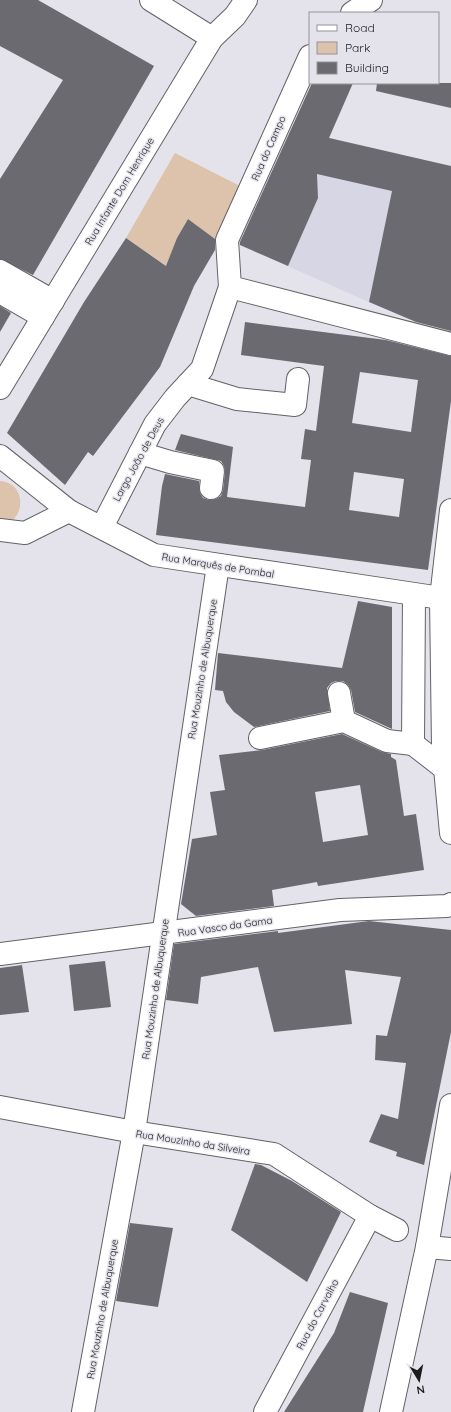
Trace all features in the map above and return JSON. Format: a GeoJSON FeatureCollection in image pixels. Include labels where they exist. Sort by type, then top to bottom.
{"type":"FeatureCollection","features":[{"type":"Feature","properties":{"kind":"street"},"geometry":{"type":"LineString","coordinates":[[151,0],[212,38]]}},
{"type":"Feature","properties":{"kind":"street","name":"Rua Infante Dom Henrique"},"geometry":{"type":"LineString","coordinates":[[0,388],[212,38],[235,16],[246,0]]}},
{"type":"Feature","properties":{"kind":"street"},"geometry":{"type":"LineString","coordinates":[[353,12],[371,0]]}},
{"type":"Feature","properties":{"kind":"street","name":"Rua do Campo"},"geometry":{"type":"LineString","coordinates":[[227,240],[309,58]]}},
{"type":"Feature","properties":{"kind":"street","name":"Largo João de Deus"},"geometry":{"type":"LineString","coordinates":[[102,527],[155,424],[202,369],[230,288],[227,240]]}},
{"type":"Feature","properties":{"kind":"street"},"geometry":{"type":"LineString","coordinates":[[0,271],[48,309]]}},
{"type":"Feature","properties":{"kind":"street"},"geometry":{"type":"LineString","coordinates":[[230,288],[451,344]]}},
{"type":"Feature","properties":{"kind":"street"},"geometry":{"type":"LineString","coordinates":[[0,292],[48,309]]}},
{"type":"Feature","properties":{"kind":"street"},"geometry":{"type":"LineString","coordinates":[[188,384],[237,399],[295,405],[298,379]]}},
{"type":"Feature","properties":{"kind":"street"},"geometry":{"type":"LineString","coordinates":[[140,453],[170,462],[213,471],[211,488]]}},
{"type":"Feature","properties":{"kind":"street","name":"Rua Marquês de Pombal"},"geometry":{"type":"LineString","coordinates":[[0,456],[69,511],[154,555],[441,598]]}},
{"type":"Feature","properties":{"kind":"street"},"geometry":{"type":"LineString","coordinates":[[451,510],[441,598],[447,741],[444,768],[451,833]]}},
{"type":"Feature","properties":{"kind":"street"},"geometry":{"type":"LineString","coordinates":[[0,530],[26,533],[69,511]]}},
{"type":"Feature","properties":{"kind":"street","name":"Rua Mouzinho de Albuquerque"},"geometry":{"type":"LineString","coordinates":[[83,1412],[134,1132],[162,934],[218,565]]}},
{"type":"Feature","properties":{"kind":"street"},"geometry":{"type":"LineString","coordinates":[[413,744],[414,595]]}},
{"type":"Feature","properties":{"kind":"street"},"geometry":{"type":"LineString","coordinates":[[339,693],[344,721]]}},
{"type":"Feature","properties":{"kind":"street"},"geometry":{"type":"LineString","coordinates":[[260,738],[344,721],[387,741],[413,744],[444,768]]}},
{"type":"Feature","properties":{"kind":"street","name":"Rua Vasco da Gama"},"geometry":{"type":"LineString","coordinates":[[0,954],[340,910],[447,906],[451,904]]}},
{"type":"Feature","properties":{"kind":"street"},"geometry":{"type":"LineString","coordinates":[[391,1412],[427,1247],[451,1105]]}},
{"type":"Feature","properties":{"kind":"street","name":"Rua Mouzinho da Silveira"},"geometry":{"type":"LineString","coordinates":[[0,1107],[134,1132],[274,1154],[370,1216],[397,1230]]}},
{"type":"Feature","properties":{"kind":"street","name":"Rua do Carvalho"},"geometry":{"type":"LineString","coordinates":[[265,1412],[370,1216]]}},
{"type":"Feature","properties":{"kind":"street"},"geometry":{"type":"LineString","coordinates":[[427,1247],[451,1250]]}},
{"type":"Feature","properties":{"kind":"shaded area"},"geometry":{"type":"Polygon","coordinates":[[[288,128],[400,154],[369,302],[235,243],[288,128]]]}},
{"type":"Feature","properties":{"kind":"green space"},"geometry":{"type":"Polygon","coordinates":[[[175,153],[244,188],[220,243],[188,219],[177,238],[174,271],[126,238],[175,153]]]}},
{"type":"Feature","properties":{"kind":"green space"},"geometry":{"type":"Polygon","coordinates":[[[0,481],[9,483],[16,489],[20,504],[19,511],[15,518],[8,523],[0,524],[0,481]]]}},
{"type":"Feature","properties":{"kind":"building"},"geometry":{"type":"Polygon","coordinates":[[[0,0],[38,0],[154,66],[33,275],[0,259],[0,179],[63,80],[0,46],[0,0]]]}},
{"type":"Feature","properties":{"kind":"building"},"geometry":{"type":"Polygon","coordinates":[[[451,83],[451,108],[376,91],[377,84],[451,83]]]}},
{"type":"Feature","properties":{"kind":"building"},"geometry":{"type":"Polygon","coordinates":[[[312,84],[353,84],[329,138],[451,166],[451,331],[416,322],[369,302],[392,191],[317,174],[318,198],[288,266],[240,245],[240,242],[312,84]]]}},
{"type":"Feature","properties":{"kind":"building"},"geometry":{"type":"Polygon","coordinates":[[[188,219],[215,239],[215,250],[194,286],[160,367],[93,456],[88,452],[65,485],[7,433],[84,302],[126,238],[166,266],[177,238],[188,219]]]}},
{"type":"Feature","properties":{"kind":"building"},"geometry":{"type":"Polygon","coordinates":[[[0,306],[11,313],[0,332],[0,306]]]}},
{"type":"Feature","properties":{"kind":"building"},"geometry":{"type":"Polygon","coordinates":[[[245,322],[386,340],[451,356],[451,401],[428,570],[156,535],[162,486],[165,474],[199,481],[200,493],[203,498],[209,500],[216,499],[221,496],[223,490],[225,472],[221,461],[175,450],[181,434],[233,447],[227,497],[305,507],[311,460],[301,459],[305,429],[316,431],[324,366],[241,355],[245,322]],[[360,372],[352,423],[411,432],[418,380],[360,372]],[[354,472],[349,510],[399,517],[404,479],[354,472]]]}},
{"type":"Feature","properties":{"kind":"building"},"geometry":{"type":"Polygon","coordinates":[[[358,601],[392,607],[392,729],[355,712],[351,690],[343,681],[331,683],[327,688],[330,711],[254,727],[234,712],[226,702],[223,691],[215,690],[218,653],[342,668],[358,601]]]}},
{"type":"Feature","properties":{"kind":"building"},"geometry":{"type":"Polygon","coordinates":[[[342,734],[382,752],[391,754],[391,757],[396,760],[404,816],[416,814],[424,870],[318,886],[317,882],[272,890],[274,906],[196,916],[181,904],[192,839],[217,835],[210,792],[225,790],[219,755],[262,750],[342,734]],[[360,785],[315,792],[323,842],[368,835],[360,785]]]}},
{"type":"Feature","properties":{"kind":"building"},"geometry":{"type":"Polygon","coordinates":[[[369,921],[451,930],[451,1032],[424,1165],[396,1156],[397,1152],[369,1142],[381,1114],[398,1119],[406,1063],[375,1060],[376,1035],[387,1036],[401,977],[345,970],[352,1024],[274,1032],[258,967],[201,977],[198,1004],[166,1000],[174,944],[278,931],[278,933],[369,921]]]}},
{"type":"Feature","properties":{"kind":"building"},"geometry":{"type":"Polygon","coordinates":[[[105,961],[111,1007],[74,1011],[69,965],[105,961]]]}},
{"type":"Feature","properties":{"kind":"building"},"geometry":{"type":"Polygon","coordinates":[[[22,965],[29,1012],[0,1015],[0,968],[22,965]]]}},
{"type":"Feature","properties":{"kind":"building"},"geometry":{"type":"Polygon","coordinates":[[[255,1164],[261,1165],[292,1181],[341,1212],[307,1282],[231,1230],[255,1164]]]}},
{"type":"Feature","properties":{"kind":"building"},"geometry":{"type":"Polygon","coordinates":[[[130,1223],[173,1228],[158,1307],[116,1301],[130,1223]]]}},
{"type":"Feature","properties":{"kind":"building"},"geometry":{"type":"Polygon","coordinates":[[[350,1292],[388,1303],[363,1412],[284,1412],[334,1333],[350,1292]]]}}]}
